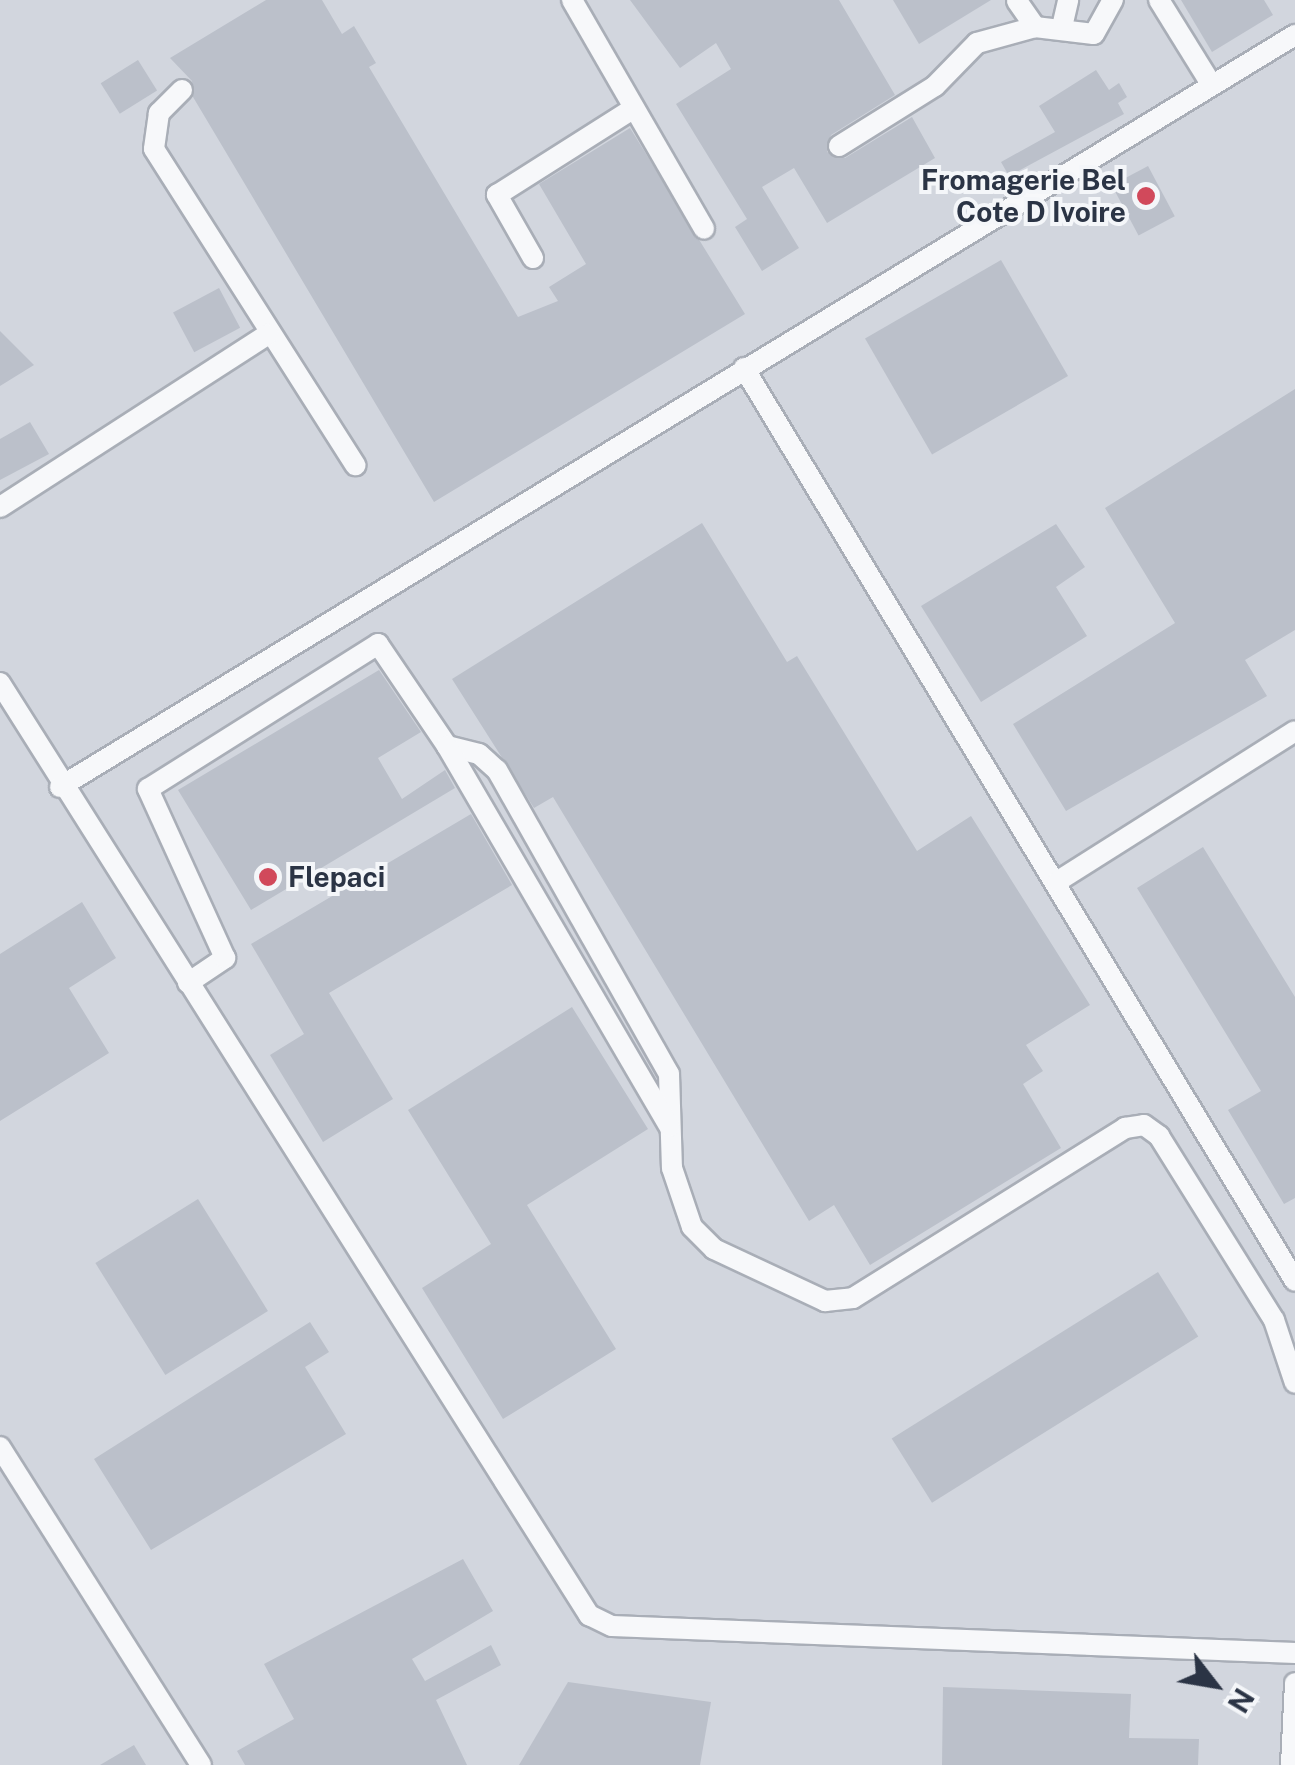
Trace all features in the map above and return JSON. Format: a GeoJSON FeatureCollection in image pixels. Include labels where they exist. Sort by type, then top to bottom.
{"type":"FeatureCollection","features":[{"type":"Feature","properties":{"kind":"lane"},"geometry":{"type":"LineString","coordinates":[[572,0],[704,229]]}},
{"type":"Feature","properties":{"kind":"lane"},"geometry":{"type":"LineString","coordinates":[[1062,27],[1068,0]]}},
{"type":"Feature","properties":{"kind":"lane"},"geometry":{"type":"LineString","coordinates":[[840,146],[935,86],[977,43],[1035,27],[1062,27],[1094,34],[1113,0]]}},
{"type":"Feature","properties":{"kind":"lane"},"geometry":{"type":"LineString","coordinates":[[1159,0],[1210,84]]}},
{"type":"Feature","properties":{"kind":"lane"},"geometry":{"type":"LineString","coordinates":[[1017,1],[1035,27]]}},
{"type":"Feature","properties":{"kind":"lane"},"geometry":{"type":"LineString","coordinates":[[60,787],[1295,35]]}},
{"type":"Feature","properties":{"kind":"lane"},"geometry":{"type":"LineString","coordinates":[[182,90],[160,112],[154,149],[355,466]]}},
{"type":"Feature","properties":{"kind":"lane"},"geometry":{"type":"LineString","coordinates":[[533,258],[496,194],[634,108]]}},
{"type":"Feature","properties":{"kind":"lane"},"geometry":{"type":"LineString","coordinates":[[0,508],[268,334]]}},
{"type":"Feature","properties":{"kind":"lane"},"geometry":{"type":"LineString","coordinates":[[744,368],[1058,880],[1295,1281]]}},
{"type":"Feature","properties":{"kind":"lane"},"geometry":{"type":"LineString","coordinates":[[188,983],[224,958],[147,796],[152,785],[378,644],[447,746],[670,1127]]}},
{"type":"Feature","properties":{"kind":"lane"},"geometry":{"type":"LineString","coordinates":[[0,683],[60,787],[589,1615],[612,1626],[1295,1653]]}},
{"type":"Feature","properties":{"kind":"lane"},"geometry":{"type":"LineString","coordinates":[[1058,880],[1295,731]]}},
{"type":"Feature","properties":{"kind":"lane"},"geometry":{"type":"LineString","coordinates":[[447,746],[479,754],[510,790],[608,979],[668,1074],[676,1104],[670,1127],[672,1168],[692,1227],[741,1266],[839,1302],[871,1290],[1124,1128],[1144,1125],[1159,1136],[1274,1320],[1295,1384]]}},
{"type":"Feature","properties":{"kind":"lane"},"geometry":{"type":"LineString","coordinates":[[0,1446],[200,1765]]}},
{"type":"Feature","properties":{"kind":"lane"},"geometry":{"type":"LineString","coordinates":[[1291,1765],[1295,1683]]}},
{"type":"Feature","properties":{"kind":"shaded area"},"geometry":{"type":"Polygon","coordinates":[[[0,0],[1295,0],[1295,1765],[0,1765],[0,0]]]}},
{"type":"Feature","properties":{"kind":"building"},"geometry":{"type":"Polygon","coordinates":[[[266,0],[322,0],[342,34],[354,26],[376,63],[369,67],[518,317],[558,301],[549,287],[586,264],[539,184],[630,128],[745,314],[434,502],[193,97],[192,81],[170,58],[266,0]]]}},
{"type":"Feature","properties":{"kind":"building"},"geometry":{"type":"Polygon","coordinates":[[[630,0],[839,0],[895,95],[831,135],[827,152],[845,158],[912,117],[935,158],[827,223],[794,168],[762,187],[799,248],[762,271],[735,227],[747,219],[676,104],[731,69],[716,43],[680,68],[630,0]]]}},
{"type":"Feature","properties":{"kind":"building"},"geometry":{"type":"Polygon","coordinates":[[[893,0],[991,0],[919,44],[893,0]]]}},
{"type":"Feature","properties":{"kind":"building"},"geometry":{"type":"Polygon","coordinates":[[[1181,0],[1264,0],[1273,15],[1212,52],[1181,0]]]}},
{"type":"Feature","properties":{"kind":"building"},"geometry":{"type":"Polygon","coordinates":[[[138,60],[157,91],[120,114],[101,83],[138,60]]]}},
{"type":"Feature","properties":{"kind":"building"},"geometry":{"type":"Polygon","coordinates":[[[1096,70],[1109,90],[1119,83],[1127,97],[1118,103],[1124,114],[1009,176],[1001,162],[1055,132],[1039,106],[1096,70]]]}},
{"type":"Feature","properties":{"kind":"building"},"geometry":{"type":"Polygon","coordinates":[[[1148,166],[1175,216],[1139,236],[1112,185],[1148,166]]]}},
{"type":"Feature","properties":{"kind":"building"},"geometry":{"type":"Polygon","coordinates":[[[1001,260],[1068,376],[932,455],[865,339],[1001,260]]]}},
{"type":"Feature","properties":{"kind":"building"},"geometry":{"type":"Polygon","coordinates":[[[219,288],[240,328],[194,352],[173,312],[219,288]]]}},
{"type":"Feature","properties":{"kind":"building"},"geometry":{"type":"Polygon","coordinates":[[[0,331],[34,365],[0,386],[0,331]]]}},
{"type":"Feature","properties":{"kind":"building"},"geometry":{"type":"Polygon","coordinates":[[[1295,389],[1295,630],[1245,660],[1267,696],[1066,811],[1013,724],[1175,623],[1105,508],[1295,389]]]}},
{"type":"Feature","properties":{"kind":"building"},"geometry":{"type":"Polygon","coordinates":[[[30,422],[49,454],[0,480],[0,439],[30,422]]]}},
{"type":"Feature","properties":{"kind":"building"},"geometry":{"type":"Polygon","coordinates":[[[702,523],[787,662],[797,656],[917,851],[971,816],[1090,1005],[1026,1045],[1043,1071],[1023,1084],[1061,1148],[870,1265],[834,1205],[809,1221],[553,797],[534,808],[452,679],[702,523]]]}},
{"type":"Feature","properties":{"kind":"building"},"geometry":{"type":"Polygon","coordinates":[[[1056,524],[1085,567],[1056,587],[1087,636],[981,702],[921,606],[1056,524]]]}},
{"type":"Feature","properties":{"kind":"building"},"geometry":{"type":"Polygon","coordinates":[[[379,670],[421,732],[378,758],[402,799],[445,770],[455,788],[251,910],[178,790],[379,670]]]}},
{"type":"Feature","properties":{"kind":"building"},"geometry":{"type":"Polygon","coordinates":[[[471,814],[512,885],[329,993],[393,1099],[323,1142],[270,1055],[304,1034],[251,944],[471,814]]]}},
{"type":"Feature","properties":{"kind":"building"},"geometry":{"type":"Polygon","coordinates":[[[1203,847],[1295,997],[1295,1198],[1284,1204],[1228,1110],[1261,1091],[1137,888],[1203,847]]]}},
{"type":"Feature","properties":{"kind":"building"},"geometry":{"type":"Polygon","coordinates":[[[82,902],[116,958],[69,988],[109,1053],[0,1121],[0,954],[82,902]]]}},
{"type":"Feature","properties":{"kind":"building"},"geometry":{"type":"Polygon","coordinates":[[[572,1007],[648,1129],[527,1205],[616,1349],[503,1419],[422,1288],[491,1244],[408,1110],[572,1007]]]}},
{"type":"Feature","properties":{"kind":"building"},"geometry":{"type":"Polygon","coordinates":[[[198,1199],[268,1311],[165,1375],[95,1263],[198,1199]]]}},
{"type":"Feature","properties":{"kind":"building"},"geometry":{"type":"Polygon","coordinates":[[[1158,1272],[1198,1336],[932,1503],[892,1438],[1158,1272]]]}},
{"type":"Feature","properties":{"kind":"building"},"geometry":{"type":"Polygon","coordinates":[[[310,1322],[329,1352],[305,1367],[346,1434],[151,1550],[94,1459],[310,1322]]]}},
{"type":"Feature","properties":{"kind":"building"},"geometry":{"type":"Polygon","coordinates":[[[463,1559],[493,1611],[412,1659],[425,1681],[491,1645],[501,1665],[436,1700],[467,1765],[245,1765],[237,1751],[294,1719],[264,1664],[463,1559]]]}},
{"type":"Feature","properties":{"kind":"building"},"geometry":{"type":"Polygon","coordinates":[[[568,1682],[711,1702],[700,1765],[519,1765],[568,1682]]]}},
{"type":"Feature","properties":{"kind":"building"},"geometry":{"type":"Polygon","coordinates":[[[943,1687],[1131,1694],[1129,1738],[1199,1739],[1198,1765],[942,1765],[943,1687]]]}},
{"type":"Feature","properties":{"kind":"building"},"geometry":{"type":"Polygon","coordinates":[[[134,1745],[146,1765],[100,1765],[134,1745]]]}},
{"type":"Feature","properties":{"kind":"place","name":"Fromagerie Bel Cote D Ivoire"},"geometry":{"type":"Point","coordinates":[1146,196]}},
{"type":"Feature","properties":{"kind":"place","name":"Flepaci"},"geometry":{"type":"Point","coordinates":[268,877]}}]}
